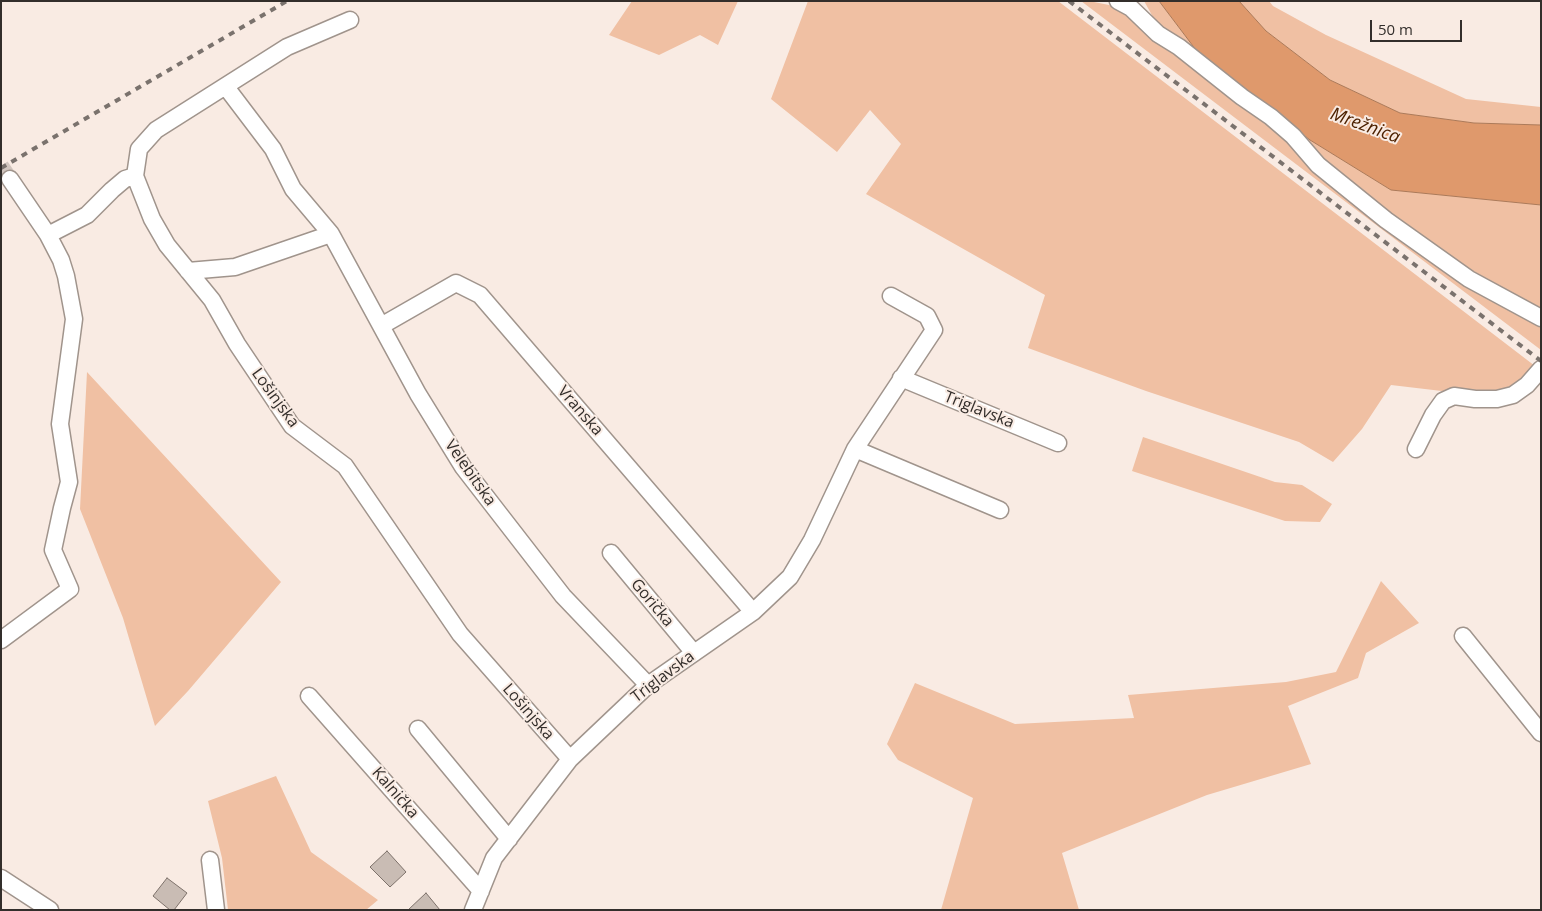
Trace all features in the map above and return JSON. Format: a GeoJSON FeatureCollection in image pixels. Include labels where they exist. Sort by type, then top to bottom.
{"type":"FeatureCollection","features":[{"type":"Feature","properties":{"kind":"street"},"geometry":{"type":"LineString","coordinates":[[1118,1],[1131,8],[1158,34],[1179,47],[1242,97],[1271,117],[1293,136],[1318,165],[1386,220],[1469,278],[1541,318]]}},
{"type":"Feature","properties":{"kind":"street"},"geometry":{"type":"LineString","coordinates":[[48,235],[88,214],[125,178],[135,176],[139,150],[156,130],[287,47],[350,20]]}},
{"type":"Feature","properties":{"kind":"street","name":"Velebitska"},"geometry":{"type":"LineString","coordinates":[[226,87],[273,149],[293,189],[331,234],[418,394],[463,468],[563,596],[648,685]]}},
{"type":"Feature","properties":{"kind":"street","name":"Lošinjska"},"geometry":{"type":"LineString","coordinates":[[135,176],[152,219],[167,245],[212,300],[237,344],[292,426],[345,466],[460,634],[570,760]]}},
{"type":"Feature","properties":{"kind":"street"},"geometry":{"type":"LineString","coordinates":[[1,640],[70,589],[53,550],[69,482],[60,424],[74,319],[61,260],[48,235],[10,179]]}},
{"type":"Feature","properties":{"kind":"street"},"geometry":{"type":"LineString","coordinates":[[188,271],[235,268],[331,234]]}},
{"type":"Feature","properties":{"kind":"street","name":"Vranska"},"geometry":{"type":"LineString","coordinates":[[381,326],[456,283],[480,295],[753,612]]}},
{"type":"Feature","properties":{"kind":"street","name":"Triglavska"},"geometry":{"type":"LineString","coordinates":[[474,910],[494,858],[570,760],[648,685],[753,612],[790,577],[812,540],[854,449],[934,330],[927,316],[891,296]]}},
{"type":"Feature","properties":{"kind":"street"},"geometry":{"type":"LineString","coordinates":[[1416,449],[1433,415],[1443,401],[1454,396],[1475,399],[1497,399],[1513,395],[1541,370]]}},
{"type":"Feature","properties":{"kind":"street","name":"Triglavska"},"geometry":{"type":"LineString","coordinates":[[900,378],[1058,442]]}},
{"type":"Feature","properties":{"kind":"street"},"geometry":{"type":"LineString","coordinates":[[854,449],[1000,510]]}},
{"type":"Feature","properties":{"kind":"street","name":"Gorička"},"geometry":{"type":"LineString","coordinates":[[611,553],[694,653]]}},
{"type":"Feature","properties":{"kind":"street"},"geometry":{"type":"LineString","coordinates":[[1463,636],[1541,733]]}},
{"type":"Feature","properties":{"kind":"street","name":"Kalnička"},"geometry":{"type":"LineString","coordinates":[[309,696],[480,891]]}},
{"type":"Feature","properties":{"kind":"street"},"geometry":{"type":"LineString","coordinates":[[418,729],[509,839]]}},
{"type":"Feature","properties":{"kind":"street"},"geometry":{"type":"LineString","coordinates":[[210,860],[216,910]]}},
{"type":"Feature","properties":{"kind":"street"},"geometry":{"type":"LineString","coordinates":[[1,878],[50,910]]}},
{"type":"Feature","properties":{"kind":"shaded area"},"geometry":{"type":"Polygon","coordinates":[[[632,1],[738,1],[718,45],[700,35],[659,55],[609,35],[632,1]]]}},
{"type":"Feature","properties":{"kind":"shaded area"},"geometry":{"type":"Polygon","coordinates":[[[808,1],[1058,1],[1535,366],[1508,392],[1484,396],[1391,385],[1362,429],[1333,462],[1299,442],[1146,391],[1028,348],[1045,295],[866,194],[901,144],[870,110],[837,152],[771,99],[808,1]]]}},
{"type":"Feature","properties":{"kind":"shaded area"},"geometry":{"type":"Polygon","coordinates":[[[1081,1],[1119,7],[1158,26],[1144,1],[1159,1],[1206,61],[1310,140],[1391,190],[1541,205],[1541,350],[1081,1]]]}},
{"type":"Feature","properties":{"kind":"shaded area"},"geometry":{"type":"Polygon","coordinates":[[[1239,1],[1269,1],[1273,6],[1326,35],[1466,99],[1541,107],[1541,125],[1474,123],[1400,113],[1330,80],[1266,31],[1239,1]]]}},
{"type":"Feature","properties":{"kind":"shaded area"},"geometry":{"type":"Polygon","coordinates":[[[87,372],[281,582],[188,691],[155,726],[123,618],[80,509],[87,372]]]}},
{"type":"Feature","properties":{"kind":"shaded area"},"geometry":{"type":"Polygon","coordinates":[[[1143,437],[1275,482],[1302,485],[1332,504],[1320,522],[1285,521],[1132,471],[1143,437]]]}},
{"type":"Feature","properties":{"kind":"shaded area"},"geometry":{"type":"Polygon","coordinates":[[[1381,581],[1419,623],[1366,653],[1358,678],[1288,706],[1311,764],[1207,795],[1062,853],[1079,910],[941,910],[973,798],[898,760],[887,744],[915,683],[1015,724],[1134,718],[1128,695],[1286,682],[1336,672],[1381,581]]]}},
{"type":"Feature","properties":{"kind":"shaded area"},"geometry":{"type":"Polygon","coordinates":[[[276,776],[311,852],[378,900],[366,910],[228,910],[222,858],[208,801],[276,776]]]}},
{"type":"Feature","properties":{"kind":"water","name":"Mrežnica"},"geometry":{"type":"Polygon","coordinates":[[[1159,1],[1239,1],[1266,31],[1330,80],[1400,113],[1474,123],[1541,125],[1541,205],[1391,190],[1310,140],[1199,54],[1159,1]]]}},
{"type":"Feature","properties":{"kind":"building"},"geometry":{"type":"Polygon","coordinates":[[[387,851],[406,872],[390,887],[370,867],[387,851]]]}},
{"type":"Feature","properties":{"kind":"building"},"geometry":{"type":"Polygon","coordinates":[[[167,878],[187,893],[174,910],[170,910],[153,896],[167,878]]]}},
{"type":"Feature","properties":{"kind":"building"},"geometry":{"type":"Polygon","coordinates":[[[426,893],[440,910],[408,910],[426,893]]]}},
{"type":"Feature","properties":{"kind":"tunnel"},"geometry":{"type":"LineString","coordinates":[[1,166],[10,179]]}},
{"type":"Feature","properties":{"kind":"railway"},"geometry":{"type":"LineString","coordinates":[[1,168],[287,1]]}},
{"type":"Feature","properties":{"kind":"railway"},"geometry":{"type":"LineString","coordinates":[[1069,1],[1541,361]]}}]}
